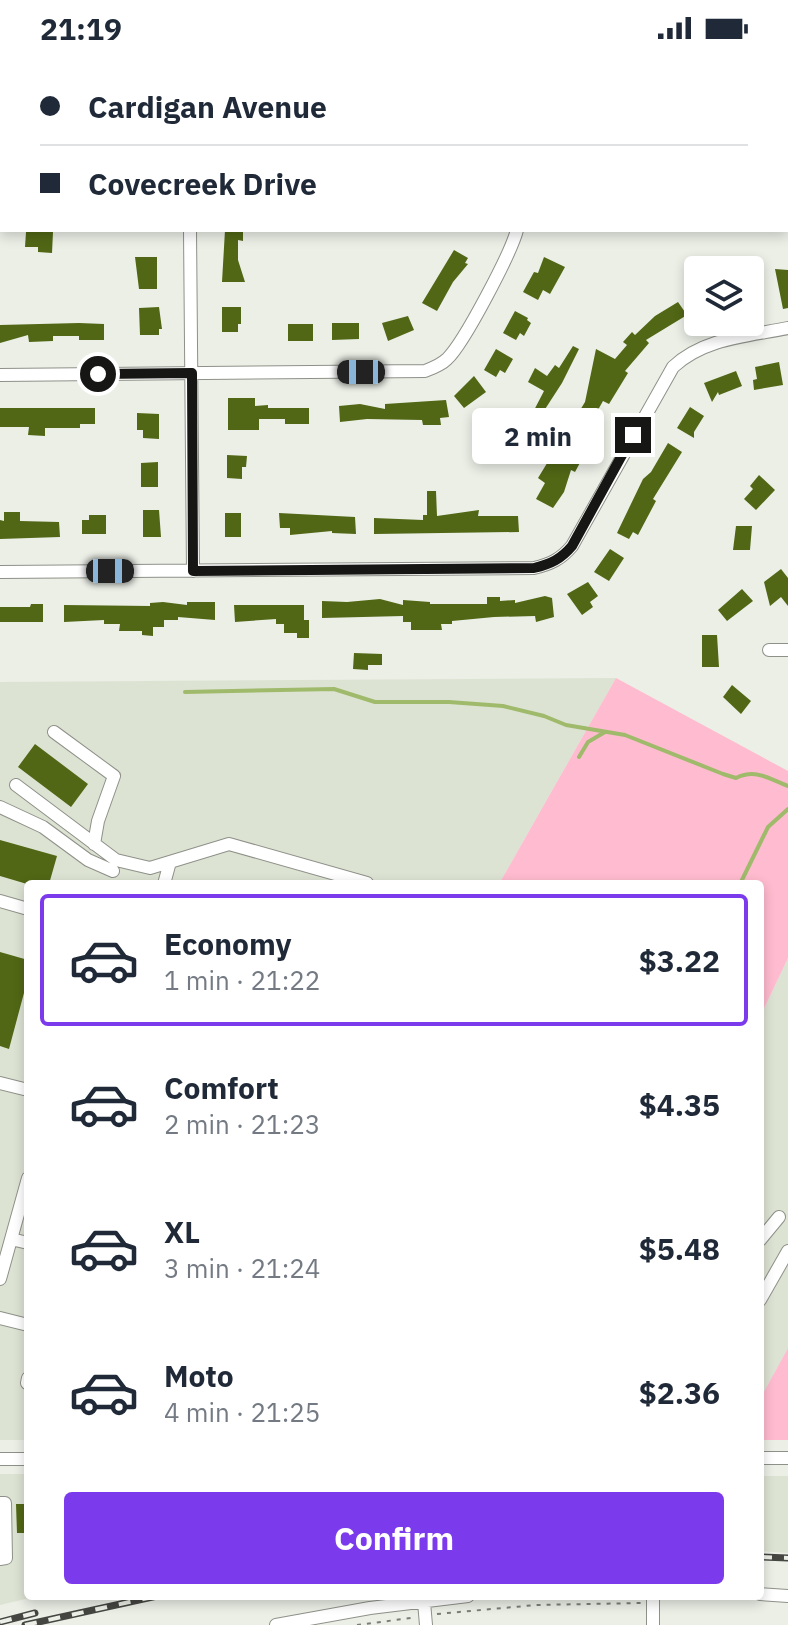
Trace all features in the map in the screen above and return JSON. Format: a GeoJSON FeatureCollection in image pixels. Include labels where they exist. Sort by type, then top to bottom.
{"type":"FeatureCollection","features":[{"type":"Feature","properties":{"kind":"street"},"geometry":{"type":"LineString","coordinates":[[190,232],[193,571]]}},
{"type":"Feature","properties":{"kind":"street"},"geometry":{"type":"LineString","coordinates":[[0,375],[418,372],[438,366],[454,352],[508,256],[516,232]]}},
{"type":"Feature","properties":{"kind":"street"},"geometry":{"type":"LineString","coordinates":[[0,572],[534,568],[547,565],[564,556],[572,546],[673,367],[685,356],[712,343],[788,328]]}},
{"type":"Feature","properties":{"kind":"street"},"geometry":{"type":"LineString","coordinates":[[769,650],[788,650]]}},
{"type":"Feature","properties":{"kind":"street"},"geometry":{"type":"LineString","coordinates":[[54,732],[114,776],[98,821],[94,844]]}},
{"type":"Feature","properties":{"kind":"street"},"geometry":{"type":"LineString","coordinates":[[16,785],[94,844],[113,872]]}},
{"type":"Feature","properties":{"kind":"street"},"geometry":{"type":"LineString","coordinates":[[0,807],[43,827],[88,860],[113,872],[150,868],[229,844],[356,880]]}},
{"type":"Feature","properties":{"kind":"street"},"geometry":{"type":"LineString","coordinates":[[165,880],[170,862]]}},
{"type":"Feature","properties":{"kind":"street"},"geometry":{"type":"LineString","coordinates":[[0,901],[24,908]]}},
{"type":"Feature","properties":{"kind":"street"},"geometry":{"type":"LineString","coordinates":[[0,1083],[24,1089]]}},
{"type":"Feature","properties":{"kind":"street"},"geometry":{"type":"LineString","coordinates":[[0,1279],[8,1234],[24,1199]]}},
{"type":"Feature","properties":{"kind":"street"},"geometry":{"type":"LineString","coordinates":[[764,1235],[779,1217]]}},
{"type":"Feature","properties":{"kind":"street"},"geometry":{"type":"LineString","coordinates":[[764,1293],[788,1251]]}},
{"type":"Feature","properties":{"kind":"street"},"geometry":{"type":"LineString","coordinates":[[0,1318],[24,1324]]}},
{"type":"Feature","properties":{"kind":"street"},"geometry":{"type":"LineString","coordinates":[[764,1458],[788,1458]]}},
{"type":"Feature","properties":{"kind":"street"},"geometry":{"type":"LineString","coordinates":[[0,1459],[24,1459]]}},
{"type":"Feature","properties":{"kind":"street"},"geometry":{"type":"LineString","coordinates":[[0,1503],[5,1503],[6,1558],[0,1559]]}},
{"type":"Feature","properties":{"kind":"street"},"geometry":{"type":"LineString","coordinates":[[764,1594],[788,1596]]}},
{"type":"Feature","properties":{"kind":"street"},"geometry":{"type":"LineString","coordinates":[[276,1625],[370,1608],[439,1600]]}},
{"type":"Feature","properties":{"kind":"street"},"geometry":{"type":"LineString","coordinates":[[653,1600],[653,1625]]}},
{"type":"Feature","properties":{"kind":"street"},"geometry":{"type":"LineString","coordinates":[[424,1602],[425,1621]]}},
{"type":"Feature","properties":{"kind":"path"},"geometry":{"type":"LineString","coordinates":[[357,1625],[425,1621],[536,1605],[634,1600]]}},
{"type":"Feature","properties":{"kind":"shaded area"},"geometry":{"type":"Polygon","coordinates":[[[616,678],[501,880],[24,880],[24,1440],[0,1440],[0,682],[616,678]]]}},
{"type":"Feature","properties":{"kind":"shaded area"},"geometry":{"type":"Polygon","coordinates":[[[616,678],[788,771],[788,958],[764,1009],[764,880],[501,880],[616,678]]]}},
{"type":"Feature","properties":{"kind":"shaded area"},"geometry":{"type":"Polygon","coordinates":[[[788,958],[788,1348],[764,1392],[764,1009],[788,958]]]}},
{"type":"Feature","properties":{"kind":"shaded area"},"geometry":{"type":"Polygon","coordinates":[[[788,1348],[788,1440],[764,1440],[764,1392],[788,1348]]]}},
{"type":"Feature","properties":{"kind":"shaded area"},"geometry":{"type":"Polygon","coordinates":[[[0,1474],[24,1474],[24,1599],[0,1605],[0,1474]]]}},
{"type":"Feature","properties":{"kind":"shaded area"},"geometry":{"type":"Polygon","coordinates":[[[764,1476],[788,1476],[788,1553],[764,1551],[764,1476]]]}},
{"type":"Feature","properties":{"kind":"building"},"geometry":{"type":"Polygon","coordinates":[[[26,232],[53,232],[52,253],[38,252],[38,247],[25,247],[26,232]]]}},
{"type":"Feature","properties":{"kind":"building"},"geometry":{"type":"Polygon","coordinates":[[[225,232],[243,232],[243,241],[238,240],[238,260],[245,282],[222,282],[225,232]]]}},
{"type":"Feature","properties":{"kind":"building"},"geometry":{"type":"Polygon","coordinates":[[[454,250],[468,258],[465,263],[468,264],[453,282],[437,311],[422,303],[454,250]]]}},
{"type":"Feature","properties":{"kind":"building"},"geometry":{"type":"Polygon","coordinates":[[[135,257],[157,257],[157,289],[139,289],[135,257]]]}},
{"type":"Feature","properties":{"kind":"building"},"geometry":{"type":"Polygon","coordinates":[[[544,257],[565,267],[550,294],[543,290],[538,300],[523,292],[534,272],[538,273],[544,257]]]}},
{"type":"Feature","properties":{"kind":"building"},"geometry":{"type":"Polygon","coordinates":[[[775,269],[788,270],[788,308],[783,309],[775,269]]]}},
{"type":"Feature","properties":{"kind":"building"},"geometry":{"type":"Polygon","coordinates":[[[678,302],[684,311],[684,317],[646,340],[649,343],[625,371],[628,373],[609,404],[603,401],[585,433],[571,425],[585,402],[596,349],[615,359],[627,345],[623,342],[632,332],[635,335],[655,316],[678,302]]]}},
{"type":"Feature","properties":{"kind":"building"},"geometry":{"type":"Polygon","coordinates":[[[159,307],[162,329],[159,329],[159,335],[140,335],[139,308],[159,307]]]}},
{"type":"Feature","properties":{"kind":"building"},"geometry":{"type":"Polygon","coordinates":[[[222,307],[241,307],[238,332],[222,332],[222,307]]]}},
{"type":"Feature","properties":{"kind":"building"},"geometry":{"type":"Polygon","coordinates":[[[515,311],[531,323],[524,336],[520,333],[516,340],[503,333],[515,311]]]}},
{"type":"Feature","properties":{"kind":"building"},"geometry":{"type":"Polygon","coordinates":[[[408,316],[414,330],[388,341],[382,323],[408,316]]]}},
{"type":"Feature","properties":{"kind":"building"},"geometry":{"type":"Polygon","coordinates":[[[332,323],[359,323],[359,339],[332,340],[332,323]]]}},
{"type":"Feature","properties":{"kind":"building"},"geometry":{"type":"Polygon","coordinates":[[[104,324],[104,340],[53,336],[53,341],[29,342],[28,335],[0,343],[0,325],[104,324]]]}},
{"type":"Feature","properties":{"kind":"building"},"geometry":{"type":"Polygon","coordinates":[[[288,324],[313,324],[313,341],[288,341],[288,324]]]}},
{"type":"Feature","properties":{"kind":"building"},"geometry":{"type":"Polygon","coordinates":[[[573,346],[579,349],[538,420],[531,416],[544,391],[528,382],[535,368],[547,376],[555,365],[559,368],[573,346]]]}},
{"type":"Feature","properties":{"kind":"building"},"geometry":{"type":"Polygon","coordinates":[[[496,349],[513,359],[505,373],[500,370],[496,377],[484,370],[496,349]]]}},
{"type":"Feature","properties":{"kind":"building"},"geometry":{"type":"Polygon","coordinates":[[[779,362],[783,385],[754,390],[753,380],[757,379],[755,367],[779,362]]]}},
{"type":"Feature","properties":{"kind":"building"},"geometry":{"type":"Polygon","coordinates":[[[736,371],[742,386],[719,395],[718,392],[712,402],[704,383],[736,371]]]}},
{"type":"Feature","properties":{"kind":"building"},"geometry":{"type":"Polygon","coordinates":[[[474,376],[486,392],[464,408],[454,396],[474,376]]]}},
{"type":"Feature","properties":{"kind":"building"},"geometry":{"type":"Polygon","coordinates":[[[228,398],[255,398],[255,406],[268,405],[268,408],[309,408],[309,424],[285,424],[285,419],[259,419],[259,430],[228,430],[228,398]]]}},
{"type":"Feature","properties":{"kind":"building"},"geometry":{"type":"Polygon","coordinates":[[[446,400],[449,417],[440,418],[441,425],[423,425],[422,420],[340,422],[339,406],[360,404],[385,409],[385,404],[446,400]]]}},
{"type":"Feature","properties":{"kind":"building"},"geometry":{"type":"Polygon","coordinates":[[[690,407],[704,416],[694,432],[694,438],[677,428],[690,407]]]}},
{"type":"Feature","properties":{"kind":"building"},"geometry":{"type":"Polygon","coordinates":[[[0,408],[95,408],[95,424],[80,424],[80,428],[45,428],[45,436],[28,435],[29,427],[0,427],[0,408]]]}},
{"type":"Feature","properties":{"kind":"building"},"geometry":{"type":"Polygon","coordinates":[[[137,413],[159,414],[159,439],[143,438],[143,430],[137,430],[137,413]]]}},
{"type":"Feature","properties":{"kind":"building"},"geometry":{"type":"Polygon","coordinates":[[[575,441],[588,448],[575,472],[571,470],[564,492],[553,508],[536,499],[545,483],[538,478],[549,460],[557,462],[561,456],[565,458],[575,441]]]}},
{"type":"Feature","properties":{"kind":"building"},"geometry":{"type":"Polygon","coordinates":[[[668,443],[682,452],[653,499],[656,501],[638,535],[633,532],[629,539],[617,533],[643,479],[651,472],[668,443]]]}},
{"type":"Feature","properties":{"kind":"building"},"geometry":{"type":"Polygon","coordinates":[[[227,455],[247,456],[246,467],[242,467],[242,479],[227,478],[227,455]]]}},
{"type":"Feature","properties":{"kind":"building"},"geometry":{"type":"Polygon","coordinates":[[[158,462],[158,487],[141,487],[141,463],[158,462]]]}},
{"type":"Feature","properties":{"kind":"building"},"geometry":{"type":"Polygon","coordinates":[[[759,475],[775,490],[756,510],[744,499],[759,475]]]}},
{"type":"Feature","properties":{"kind":"building"},"geometry":{"type":"Polygon","coordinates":[[[427,491],[436,491],[437,516],[479,510],[478,516],[518,516],[519,532],[374,534],[374,518],[423,520],[423,515],[427,515],[427,491]]]}},
{"type":"Feature","properties":{"kind":"building"},"geometry":{"type":"Polygon","coordinates":[[[143,510],[159,510],[161,537],[143,537],[143,510]]]}},
{"type":"Feature","properties":{"kind":"building"},"geometry":{"type":"Polygon","coordinates":[[[4,512],[20,512],[20,521],[59,522],[60,537],[0,539],[0,520],[4,521],[4,512]]]}},
{"type":"Feature","properties":{"kind":"building"},"geometry":{"type":"Polygon","coordinates":[[[225,513],[241,513],[241,537],[225,537],[225,513]]]}},
{"type":"Feature","properties":{"kind":"building"},"geometry":{"type":"Polygon","coordinates":[[[279,513],[355,517],[356,534],[332,531],[290,535],[290,528],[280,528],[279,513]]]}},
{"type":"Feature","properties":{"kind":"building"},"geometry":{"type":"Polygon","coordinates":[[[89,515],[106,515],[106,534],[82,534],[82,520],[89,520],[89,515]]]}},
{"type":"Feature","properties":{"kind":"building"},"geometry":{"type":"Polygon","coordinates":[[[736,526],[752,526],[750,550],[733,550],[736,526]]]}},
{"type":"Feature","properties":{"kind":"building"},"geometry":{"type":"Polygon","coordinates":[[[610,549],[624,558],[609,581],[594,572],[610,549]]]}},
{"type":"Feature","properties":{"kind":"building"},"geometry":{"type":"Polygon","coordinates":[[[781,569],[788,578],[788,606],[781,597],[770,606],[764,582],[781,569]]]}},
{"type":"Feature","properties":{"kind":"building"},"geometry":{"type":"Polygon","coordinates":[[[588,582],[598,596],[590,602],[593,607],[582,615],[567,594],[588,582]]]}},
{"type":"Feature","properties":{"kind":"building"},"geometry":{"type":"Polygon","coordinates":[[[742,589],[753,601],[727,621],[718,610],[742,589]]]}},
{"type":"Feature","properties":{"kind":"building"},"geometry":{"type":"Polygon","coordinates":[[[545,596],[552,598],[554,617],[536,622],[535,616],[494,617],[452,621],[452,624],[441,624],[442,630],[411,630],[411,622],[403,622],[403,616],[322,618],[322,601],[380,599],[403,605],[403,600],[430,604],[487,604],[487,597],[500,597],[500,601],[515,600],[515,603],[545,596]]]}},
{"type":"Feature","properties":{"kind":"building"},"geometry":{"type":"Polygon","coordinates":[[[187,602],[215,602],[215,620],[178,617],[178,620],[164,620],[164,627],[153,627],[153,636],[142,635],[142,631],[119,631],[120,624],[104,624],[104,620],[64,622],[64,605],[150,606],[150,603],[187,605],[187,602]]]}},
{"type":"Feature","properties":{"kind":"building"},"geometry":{"type":"Polygon","coordinates":[[[31,604],[43,604],[43,622],[0,622],[0,607],[30,607],[31,604]]]}},
{"type":"Feature","properties":{"kind":"building"},"geometry":{"type":"Polygon","coordinates":[[[234,605],[304,605],[304,620],[309,620],[309,638],[297,638],[297,633],[284,633],[284,624],[276,624],[276,619],[235,622],[234,605]]]}},
{"type":"Feature","properties":{"kind":"building"},"geometry":{"type":"Polygon","coordinates":[[[702,635],[717,635],[719,667],[702,667],[702,635]]]}},
{"type":"Feature","properties":{"kind":"building"},"geometry":{"type":"Polygon","coordinates":[[[354,653],[382,654],[382,665],[368,665],[368,670],[353,669],[354,653]]]}},
{"type":"Feature","properties":{"kind":"building"},"geometry":{"type":"Polygon","coordinates":[[[732,685],[751,701],[741,714],[723,697],[732,685]]]}},
{"type":"Feature","properties":{"kind":"building"},"geometry":{"type":"Polygon","coordinates":[[[35,744],[88,784],[71,807],[18,767],[35,744]]]}},
{"type":"Feature","properties":{"kind":"building"},"geometry":{"type":"Polygon","coordinates":[[[0,840],[57,856],[50,880],[24,880],[24,883],[0,876],[0,840]]]}},
{"type":"Feature","properties":{"kind":"building"},"geometry":{"type":"Polygon","coordinates":[[[0,952],[24,959],[24,993],[9,1049],[0,1046],[0,952]]]}},
{"type":"Feature","properties":{"kind":"building"},"geometry":{"type":"Polygon","coordinates":[[[16,1504],[24,1504],[24,1533],[17,1533],[16,1504]]]}},
{"type":"Feature","properties":{"kind":"waterway"},"geometry":{"type":"LineString","coordinates":[[185,692],[334,689],[375,702],[503,706],[566,725],[625,735],[736,778],[756,774],[788,786]]}},
{"type":"Feature","properties":{"kind":"waterway"},"geometry":{"type":"LineString","coordinates":[[579,757],[588,742],[605,732]]}},
{"type":"Feature","properties":{"kind":"waterway"},"geometry":{"type":"LineString","coordinates":[[742,880],[768,827],[788,809]]}},
{"type":"Feature","properties":{"kind":"railway"},"geometry":{"type":"LineString","coordinates":[[764,1557],[788,1558]]}},
{"type":"Feature","properties":{"kind":"railway"},"geometry":{"type":"LineString","coordinates":[[25,1625],[139,1600]]}},
{"type":"Feature","properties":{"kind":"railway"},"geometry":{"type":"LineString","coordinates":[[0,1622],[35,1613]]}},
{"type":"Feature","properties":{"kind":"route"},"geometry":{"type":"LineString","coordinates":[[98,374],[192,373],[193,571],[534,568],[547,565],[564,556],[572,546],[633,435]]}}]}
